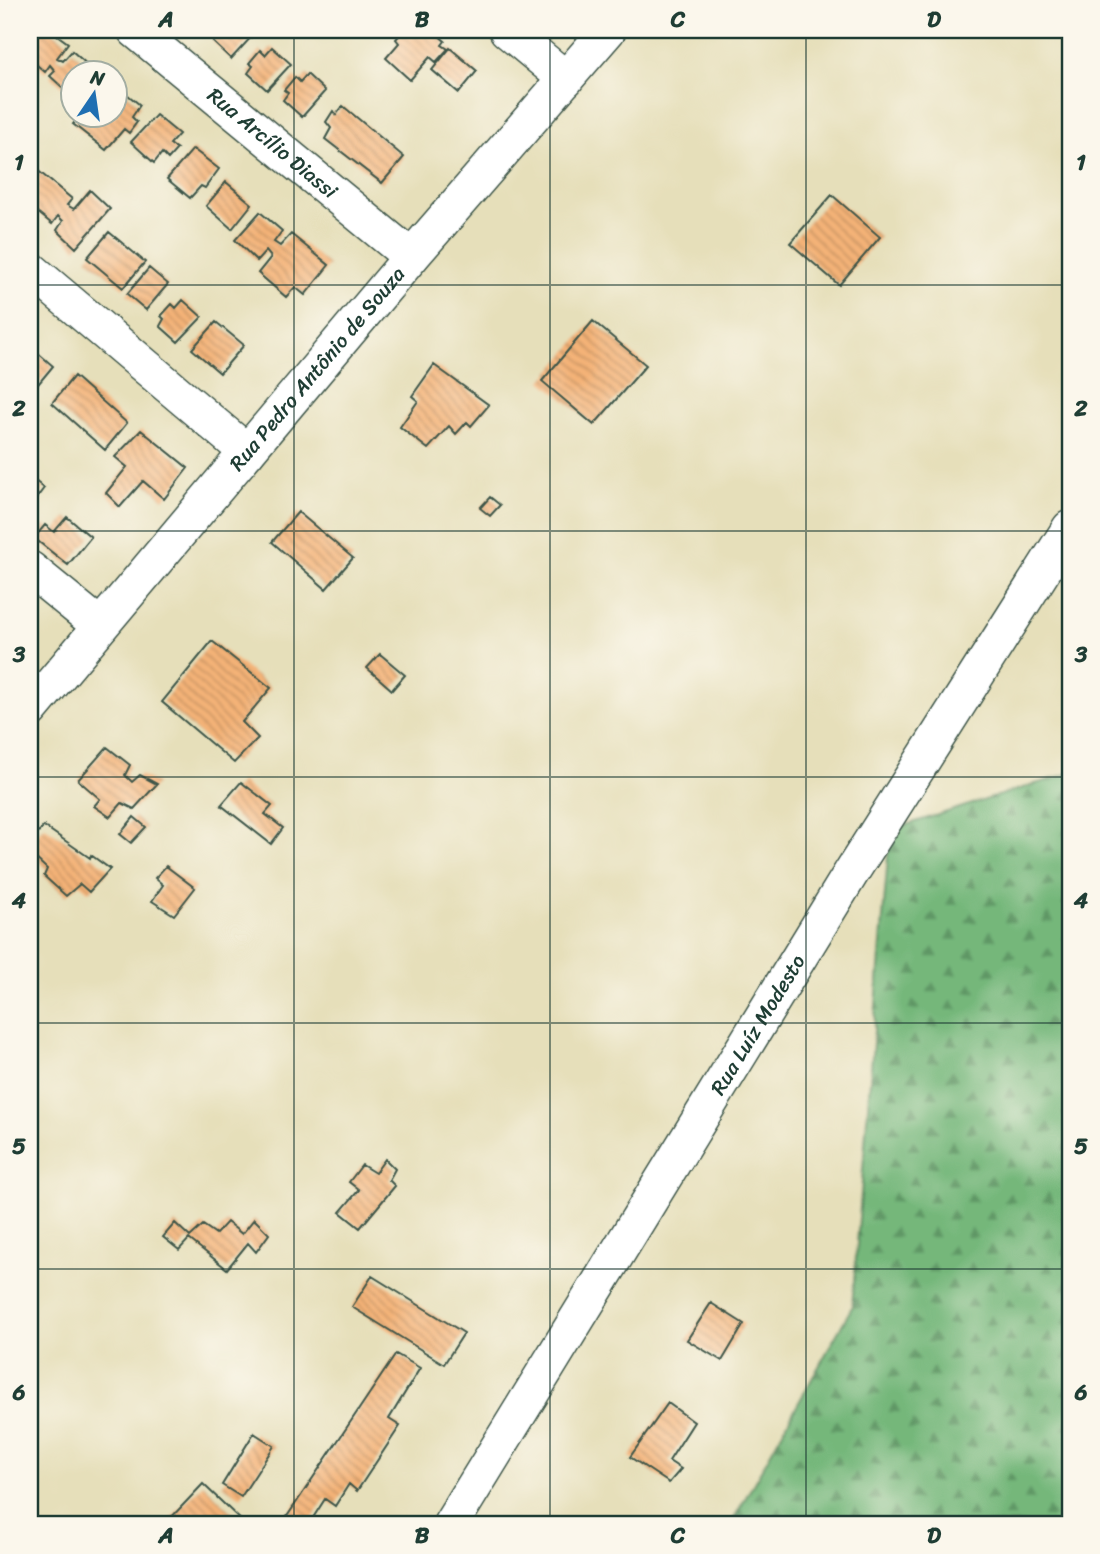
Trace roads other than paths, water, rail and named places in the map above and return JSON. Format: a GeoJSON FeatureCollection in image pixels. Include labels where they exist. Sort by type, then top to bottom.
{"type":"FeatureCollection","features":[{"type":"Feature","properties":{"kind":"street","name":"Rua Arcílio Diassi"},"geometry":{"type":"LineString","coordinates":[[135,30],[411,257]]}},
{"type":"Feature","properties":{"kind":"street"},"geometry":{"type":"LineString","coordinates":[[507,30],[566,79]]}},
{"type":"Feature","properties":{"kind":"street","name":"Rua Pedro Antônio de Souza"},"geometry":{"type":"LineString","coordinates":[[30,710],[411,257],[608,30]]}},
{"type":"Feature","properties":{"kind":"street"},"geometry":{"type":"LineString","coordinates":[[30,269],[247,452]]}},
{"type":"Feature","properties":{"kind":"street","name":"Rua Luíz Modesto"},"geometry":{"type":"LineString","coordinates":[[451,1524],[851,873],[1070,528]]}},
{"type":"Feature","properties":{"kind":"street"},"geometry":{"type":"LineString","coordinates":[[30,569],[100,626]]}}]}
